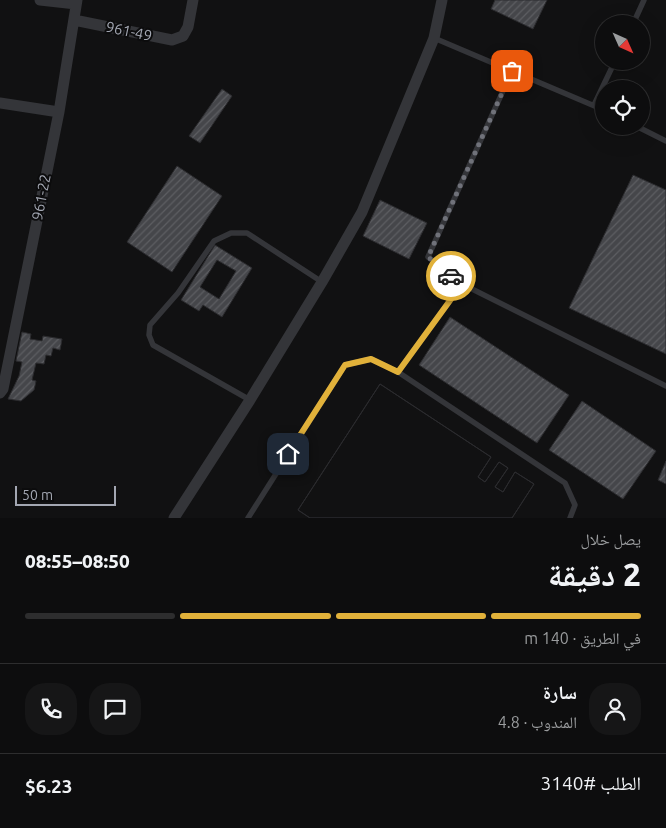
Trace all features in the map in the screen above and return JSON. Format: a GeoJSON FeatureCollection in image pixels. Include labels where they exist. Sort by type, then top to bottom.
{"type":"FeatureCollection","features":[{"type":"Feature","properties":{"kind":"street"},"geometry":{"type":"LineString","coordinates":[[40,0],[76,2]]}},
{"type":"Feature","properties":{"kind":"street","name":"961-49"},"geometry":{"type":"LineString","coordinates":[[74,20],[172,40],[183,36],[188,27],[193,0]]}},
{"type":"Feature","properties":{"kind":"street"},"geometry":{"type":"LineString","coordinates":[[178,517],[322,282],[362,212],[434,38],[442,0]]}},
{"type":"Feature","properties":{"kind":"street","name":"961-22"},"geometry":{"type":"LineString","coordinates":[[0,393],[3,389],[58,112],[76,2]]}},
{"type":"Feature","properties":{"kind":"street"},"geometry":{"type":"LineString","coordinates":[[0,103],[58,112]]}},
{"type":"Feature","properties":{"kind":"lane"},"geometry":{"type":"LineString","coordinates":[[637,15],[644,0]]}},
{"type":"Feature","properties":{"kind":"lane"},"geometry":{"type":"LineString","coordinates":[[434,38],[594,105],[611,70]]}},
{"type":"Feature","properties":{"kind":"lane"},"geometry":{"type":"LineString","coordinates":[[512,71],[428,257],[462,284],[666,386]]}},
{"type":"Feature","properties":{"kind":"lane"},"geometry":{"type":"LineString","coordinates":[[650,133],[666,142]]}},
{"type":"Feature","properties":{"kind":"lane"},"geometry":{"type":"LineString","coordinates":[[250,400],[153,345],[149,335],[150,325],[178,293],[214,241],[231,233],[247,234],[322,282]]}},
{"type":"Feature","properties":{"kind":"lane"},"geometry":{"type":"LineString","coordinates":[[398,372],[462,284]]}},
{"type":"Feature","properties":{"kind":"lane"},"geometry":{"type":"LineString","coordinates":[[248,518],[345,365],[371,359],[398,372],[565,483],[575,505],[570,518]]}},
{"type":"Feature","properties":{"kind":"building"},"geometry":{"type":"Polygon","coordinates":[[[495,0],[547,0],[533,29],[491,9],[495,0]]]}},
{"type":"Feature","properties":{"kind":"building"},"geometry":{"type":"Polygon","coordinates":[[[222,89],[232,96],[200,143],[189,136],[222,89]]]}},
{"type":"Feature","properties":{"kind":"building"},"geometry":{"type":"Polygon","coordinates":[[[177,166],[222,196],[172,272],[127,242],[177,166]]]}},
{"type":"Feature","properties":{"kind":"building"},"geometry":{"type":"Polygon","coordinates":[[[633,175],[666,190],[666,354],[569,308],[633,175]]]}},
{"type":"Feature","properties":{"kind":"building"},"geometry":{"type":"Polygon","coordinates":[[[380,200],[427,223],[409,259],[363,236],[380,200]]]}},
{"type":"Feature","properties":{"kind":"building"},"geometry":{"type":"Polygon","coordinates":[[[215,245],[252,268],[222,317],[203,305],[199,311],[181,300],[215,245]],[[217,260],[200,287],[219,299],[236,271],[217,260]]]}},
{"type":"Feature","properties":{"kind":"building"},"geometry":{"type":"Polygon","coordinates":[[[450,317],[569,395],[537,443],[419,365],[450,317]]]}},
{"type":"Feature","properties":{"kind":"building"},"geometry":{"type":"Polygon","coordinates":[[[22,332],[31,334],[30,339],[42,341],[43,336],[62,339],[60,350],[53,348],[51,356],[46,355],[44,364],[36,363],[32,380],[36,381],[34,390],[21,401],[8,399],[19,376],[22,362],[16,361],[22,332]]]}},
{"type":"Feature","properties":{"kind":"building"},"geometry":{"type":"Polygon","coordinates":[[[380,384],[491,457],[478,477],[485,482],[499,462],[508,468],[495,487],[503,492],[515,472],[534,484],[512,518],[310,518],[298,510],[380,384]]]}},
{"type":"Feature","properties":{"kind":"building"},"geometry":{"type":"Polygon","coordinates":[[[380,384],[491,457],[478,477],[485,482],[499,462],[508,468],[495,487],[503,492],[515,472],[534,484],[512,518],[310,518],[298,510],[380,384]]]}},
{"type":"Feature","properties":{"kind":"building"},"geometry":{"type":"Polygon","coordinates":[[[582,401],[656,451],[623,499],[549,450],[582,401]]]}},
{"type":"Feature","properties":{"kind":"building"},"geometry":{"type":"Polygon","coordinates":[[[666,461],[666,484],[658,480],[666,461]]]}},
{"type":"Feature","properties":{"kind":"way so far"},"geometry":{"type":"LineString","coordinates":[[451,276],[428,257],[512,71]]}},
{"type":"Feature","properties":{"kind":"route"},"geometry":{"type":"LineString","coordinates":[[288,454],[345,365],[371,359],[398,372],[462,284],[451,276]]}}]}
